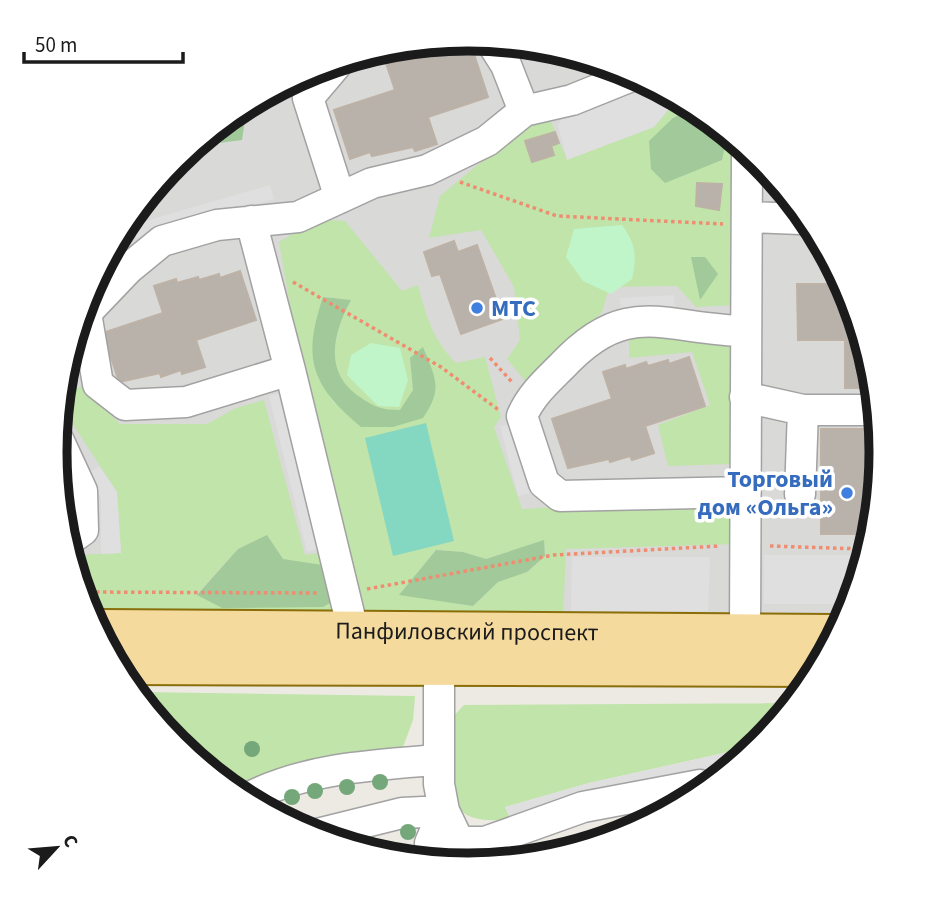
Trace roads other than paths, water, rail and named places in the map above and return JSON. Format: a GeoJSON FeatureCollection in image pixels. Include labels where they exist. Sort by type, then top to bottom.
{"type":"FeatureCollection","features":[{"type":"Feature","properties":{"kind":"main road","name":"Панфиловский проспект"},"geometry":{"type":"LineString","coordinates":[[108,629],[825,634]]}},
{"type":"Feature","properties":{"kind":"main road","name":"Панфиловский проспект"},"geometry":{"type":"LineString","coordinates":[[128,665],[807,667]]}},
{"type":"Feature","properties":{"kind":"lane"},"geometry":{"type":"LineString","coordinates":[[498,52],[506,65],[524,111]]}},
{"type":"Feature","properties":{"kind":"lane"},"geometry":{"type":"LineString","coordinates":[[326,77],[308,98],[340,198]]}},
{"type":"Feature","properties":{"kind":"lane"},"geometry":{"type":"LineString","coordinates":[[95,304],[128,270],[162,242],[217,225],[298,217],[372,183],[426,170],[487,141],[524,111],[572,100],[620,80]]}},
{"type":"Feature","properties":{"kind":"lane"},"geometry":{"type":"LineString","coordinates":[[746,633],[747,163]]}},
{"type":"Feature","properties":{"kind":"lane"},"geometry":{"type":"LineString","coordinates":[[746,221],[795,219]]}},
{"type":"Feature","properties":{"kind":"lane"},"geometry":{"type":"LineString","coordinates":[[251,221],[290,370],[352,631]]}},
{"type":"Feature","properties":{"kind":"lane"},"geometry":{"type":"LineString","coordinates":[[745,492],[560,496],[544,483],[526,408],[566,361],[609,327],[632,322],[676,322],[712,330],[746,331]]}},
{"type":"Feature","properties":{"kind":"lane"},"geometry":{"type":"LineString","coordinates":[[88,324],[98,384],[125,405],[186,402],[290,370]]}},
{"type":"Feature","properties":{"kind":"lane"},"geometry":{"type":"LineString","coordinates":[[745,397],[803,410],[867,410]]}},
{"type":"Feature","properties":{"kind":"lane"},"geometry":{"type":"LineString","coordinates":[[800,494],[803,410]]}},
{"type":"Feature","properties":{"kind":"lane"},"geometry":{"type":"LineString","coordinates":[[67,459],[82,491],[83,530],[75,536]]}},
{"type":"Feature","properties":{"kind":"lane"},"geometry":{"type":"LineString","coordinates":[[439,665],[437,760],[453,852]]}},
{"type":"Feature","properties":{"kind":"lane"},"geometry":{"type":"LineString","coordinates":[[257,793],[277,783],[355,767],[437,760]]}},
{"type":"Feature","properties":{"kind":"lane"},"geometry":{"type":"LineString","coordinates":[[460,853],[583,807],[689,787]]}},
{"type":"Feature","properties":{"kind":"lane"},"geometry":{"type":"LineString","coordinates":[[333,830],[402,813],[444,811]]}},
{"type":"Feature","properties":{"kind":"place","name":"МТС"},"geometry":{"type":"Point","coordinates":[477,308]}},
{"type":"Feature","properties":{"kind":"place","name":"Торговый дом «Ольга»"},"geometry":{"type":"Point","coordinates":[847,493]}}]}
